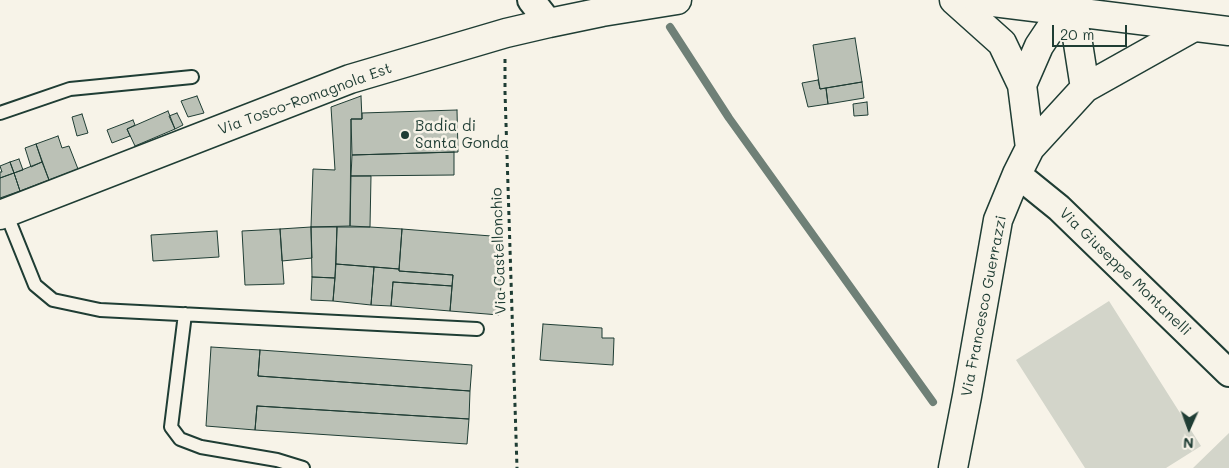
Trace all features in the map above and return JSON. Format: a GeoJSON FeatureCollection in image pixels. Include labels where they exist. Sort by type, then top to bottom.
{"type":"FeatureCollection","features":[{"type":"Feature","properties":{"kind":"main road","name":"Via Tosco-Romagnola Est"},"geometry":{"type":"LineString","coordinates":[[3,214],[350,79],[506,33],[549,23],[602,6],[676,0]]}},
{"type":"Feature","properties":{"kind":"main road"},"geometry":{"type":"LineString","coordinates":[[954,0],[1002,43],[1022,85],[1030,148]]}},
{"type":"Feature","properties":{"kind":"main road"},"geometry":{"type":"LineString","coordinates":[[977,0],[1065,11],[1120,14],[1192,28],[1229,31]]}},
{"type":"Feature","properties":{"kind":"main road"},"geometry":{"type":"LineString","coordinates":[[1022,85],[1039,46],[1065,11]]}},
{"type":"Feature","properties":{"kind":"main road"},"geometry":{"type":"LineString","coordinates":[[1065,11],[1077,37],[1086,88]]}},
{"type":"Feature","properties":{"kind":"main road","name":"Via Francesco Guerrazzi"},"geometry":{"type":"LineString","coordinates":[[953,468],[998,220],[1030,148],[1086,88],[1192,28]]}},
{"type":"Feature","properties":{"kind":"street"},"geometry":{"type":"LineString","coordinates":[[531,0],[549,23]]}},
{"type":"Feature","properties":{"kind":"street","name":"Via Giuseppe Montanelli"},"geometry":{"type":"LineString","coordinates":[[1017,174],[1059,208],[1229,373]]}},
{"type":"Feature","properties":{"kind":"lane"},"geometry":{"type":"LineString","coordinates":[[0,114],[70,90],[192,77]]}},
{"type":"Feature","properties":{"kind":"lane"},"geometry":{"type":"LineString","coordinates":[[3,214],[35,286],[53,300],[100,310],[477,329]]}},
{"type":"Feature","properties":{"kind":"lane"},"geometry":{"type":"LineString","coordinates":[[185,314],[171,427],[180,439],[202,446],[276,460],[303,468]]}},
{"type":"Feature","properties":{"kind":"path","name":"Via Castellonchio"},"geometry":{"type":"LineString","coordinates":[[506,33],[505,102],[517,468]]}},
{"type":"Feature","properties":{"kind":"shaded area"},"geometry":{"type":"Polygon","coordinates":[[[1109,301],[1201,446],[1166,468],[1085,468],[1016,360],[1109,301]]]}},
{"type":"Feature","properties":{"kind":"shaded area"},"geometry":{"type":"Polygon","coordinates":[[[1229,433],[1229,468],[1193,468],[1229,433]]]}},
{"type":"Feature","properties":{"kind":"building"},"geometry":{"type":"Polygon","coordinates":[[[855,38],[862,82],[820,89],[813,45],[855,38]]]}},
{"type":"Feature","properties":{"kind":"building"},"geometry":{"type":"Polygon","coordinates":[[[818,80],[820,89],[826,88],[828,104],[808,107],[802,83],[818,80]]]}},
{"type":"Feature","properties":{"kind":"building"},"geometry":{"type":"Polygon","coordinates":[[[862,82],[864,98],[828,104],[826,88],[862,82]]]}},
{"type":"Feature","properties":{"kind":"building"},"geometry":{"type":"Polygon","coordinates":[[[197,96],[204,113],[188,117],[181,101],[197,96]]]}},
{"type":"Feature","properties":{"kind":"building"},"geometry":{"type":"Polygon","coordinates":[[[361,96],[362,119],[351,119],[350,226],[311,227],[313,169],[335,170],[331,107],[361,96]]]}},
{"type":"Feature","properties":{"kind":"building"},"geometry":{"type":"Polygon","coordinates":[[[867,102],[868,115],[854,116],[853,104],[867,102]]]}},
{"type":"Feature","properties":{"kind":"building","name":"Badia di Santa Gonda"},"geometry":{"type":"Polygon","coordinates":[[[457,110],[458,152],[352,155],[351,119],[362,119],[362,113],[457,110]]]}},
{"type":"Feature","properties":{"kind":"building"},"geometry":{"type":"Polygon","coordinates":[[[168,111],[175,129],[135,146],[127,129],[168,111]]]}},
{"type":"Feature","properties":{"kind":"building"},"geometry":{"type":"Polygon","coordinates":[[[177,113],[183,125],[175,129],[169,116],[177,113]]]}},
{"type":"Feature","properties":{"kind":"building"},"geometry":{"type":"Polygon","coordinates":[[[82,114],[88,133],[77,136],[72,117],[82,114]]]}},
{"type":"Feature","properties":{"kind":"building"},"geometry":{"type":"Polygon","coordinates":[[[133,120],[135,125],[127,129],[130,136],[112,143],[107,130],[133,120]]]}},
{"type":"Feature","properties":{"kind":"building"},"geometry":{"type":"Polygon","coordinates":[[[58,136],[62,148],[69,146],[78,169],[49,180],[36,144],[58,136]]]}},
{"type":"Feature","properties":{"kind":"building"},"geometry":{"type":"Polygon","coordinates":[[[36,144],[42,162],[31,167],[25,148],[36,144]]]}},
{"type":"Feature","properties":{"kind":"building"},"geometry":{"type":"Polygon","coordinates":[[[454,152],[454,175],[351,176],[352,155],[454,152]]]}},
{"type":"Feature","properties":{"kind":"building"},"geometry":{"type":"Polygon","coordinates":[[[19,159],[23,170],[14,173],[10,162],[19,159]]]}},
{"type":"Feature","properties":{"kind":"building"},"geometry":{"type":"Polygon","coordinates":[[[10,162],[14,173],[0,178],[0,172],[2,172],[0,166],[10,162]]]}},
{"type":"Feature","properties":{"kind":"building"},"geometry":{"type":"Polygon","coordinates":[[[42,162],[49,180],[20,191],[14,173],[42,162]]]}},
{"type":"Feature","properties":{"kind":"building"},"geometry":{"type":"Polygon","coordinates":[[[14,173],[20,191],[0,198],[0,178],[14,173]]]}},
{"type":"Feature","properties":{"kind":"building"},"geometry":{"type":"Polygon","coordinates":[[[351,176],[371,176],[370,227],[350,226],[351,176]]]}},
{"type":"Feature","properties":{"kind":"building"},"geometry":{"type":"Polygon","coordinates":[[[311,227],[312,258],[282,261],[280,229],[311,227]]]}},
{"type":"Feature","properties":{"kind":"building"},"geometry":{"type":"Polygon","coordinates":[[[311,227],[337,227],[335,278],[312,277],[311,227]]]}},
{"type":"Feature","properties":{"kind":"building"},"geometry":{"type":"Polygon","coordinates":[[[337,227],[402,229],[399,269],[336,264],[337,227]]]}},
{"type":"Feature","properties":{"kind":"building"},"geometry":{"type":"Polygon","coordinates":[[[280,229],[284,284],[245,285],[242,231],[280,229]]]}},
{"type":"Feature","properties":{"kind":"building"},"geometry":{"type":"Polygon","coordinates":[[[402,229],[504,237],[499,315],[450,311],[453,275],[399,271],[402,229]]]}},
{"type":"Feature","properties":{"kind":"building"},"geometry":{"type":"Polygon","coordinates":[[[217,231],[219,257],[153,261],[151,235],[217,231]]]}},
{"type":"Feature","properties":{"kind":"building"},"geometry":{"type":"Polygon","coordinates":[[[336,264],[374,267],[371,305],[333,301],[336,264]]]}},
{"type":"Feature","properties":{"kind":"building"},"geometry":{"type":"Polygon","coordinates":[[[374,267],[453,275],[452,286],[393,282],[391,306],[371,305],[374,267]]]}},
{"type":"Feature","properties":{"kind":"building"},"geometry":{"type":"Polygon","coordinates":[[[312,277],[335,278],[333,301],[311,300],[312,277]]]}},
{"type":"Feature","properties":{"kind":"building"},"geometry":{"type":"Polygon","coordinates":[[[393,282],[452,286],[450,311],[391,306],[393,282]]]}},
{"type":"Feature","properties":{"kind":"building"},"geometry":{"type":"Polygon","coordinates":[[[543,324],[602,328],[602,338],[614,338],[613,365],[540,360],[543,324]]]}},
{"type":"Feature","properties":{"kind":"building"},"geometry":{"type":"Polygon","coordinates":[[[211,347],[260,350],[258,376],[470,391],[469,419],[257,406],[255,430],[206,426],[211,347]]]}},
{"type":"Feature","properties":{"kind":"building"},"geometry":{"type":"Polygon","coordinates":[[[260,350],[472,365],[470,391],[258,376],[260,350]]]}},
{"type":"Feature","properties":{"kind":"building"},"geometry":{"type":"Polygon","coordinates":[[[257,406],[469,419],[467,444],[255,430],[257,406]]]}},
{"type":"Feature","properties":{"kind":"waterway"},"geometry":{"type":"LineString","coordinates":[[670,27],[729,118],[933,402]]}},
{"type":"Feature","properties":{"kind":"place","name":"Badia di Santa Gonda"},"geometry":{"type":"Point","coordinates":[405,135]}}]}
